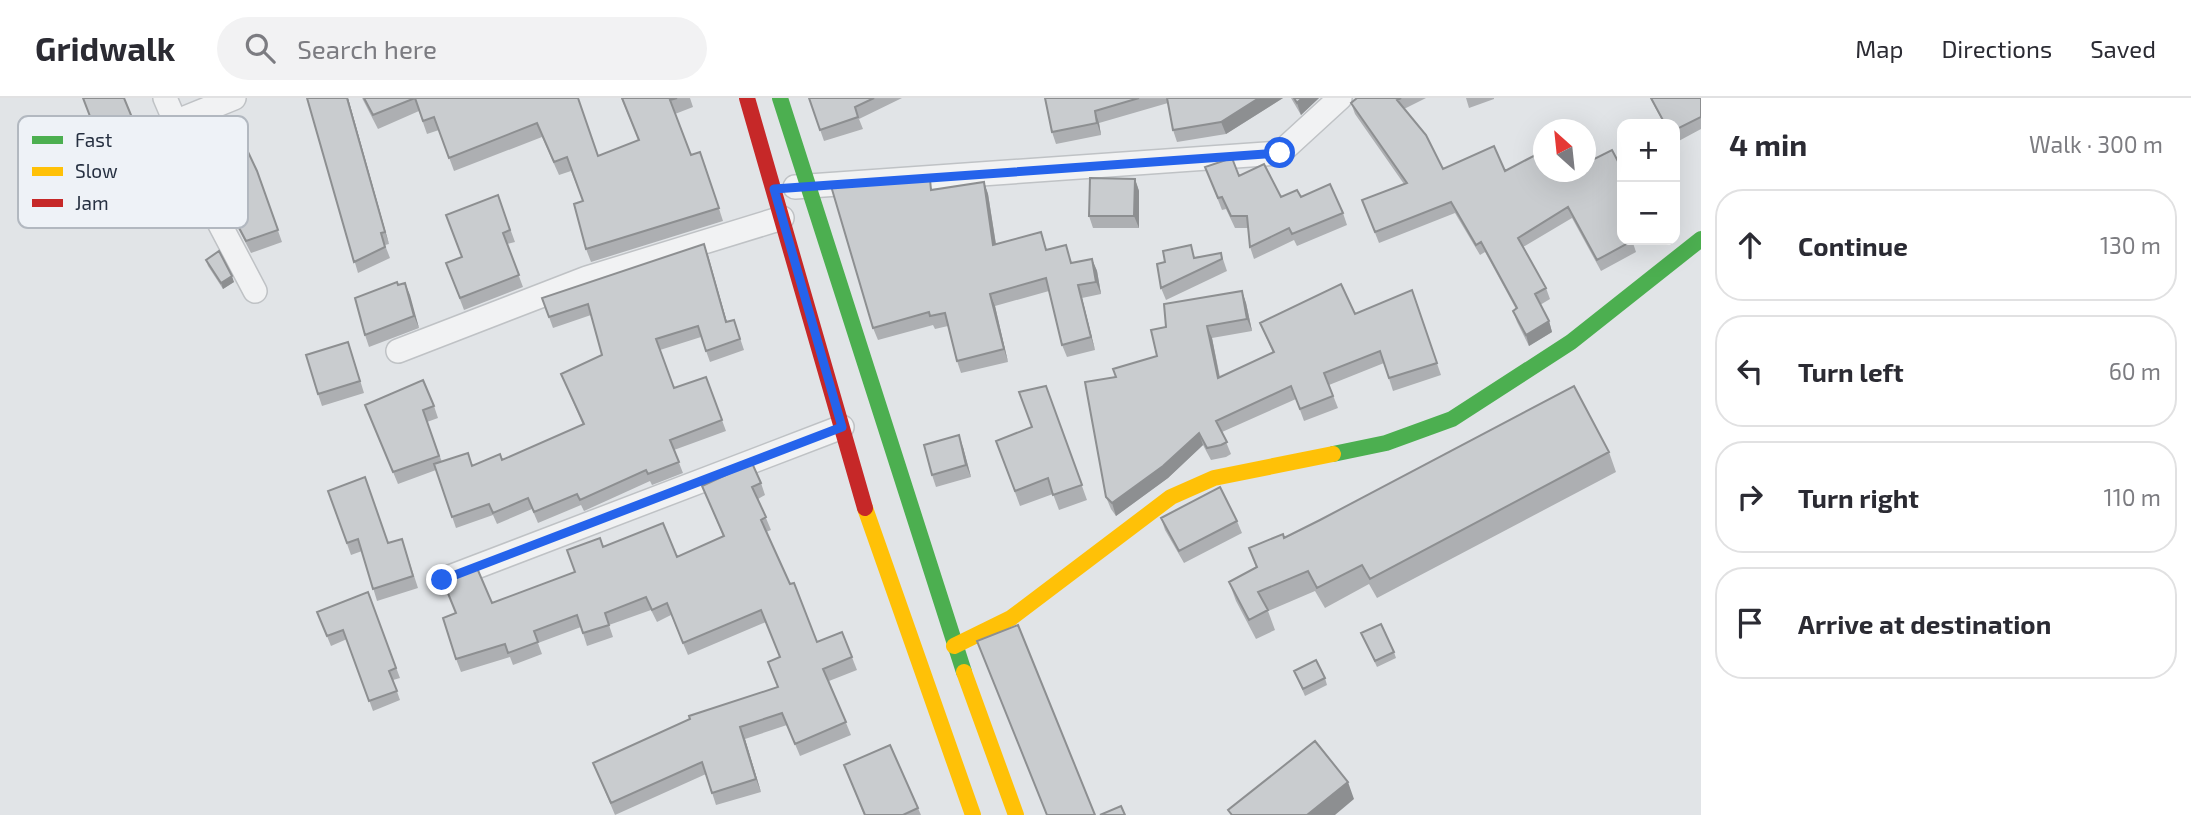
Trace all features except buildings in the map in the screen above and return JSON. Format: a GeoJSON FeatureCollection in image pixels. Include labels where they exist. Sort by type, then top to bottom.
{"type":"FeatureCollection","features":[{"type":"Feature","properties":{"kind":"main road"},"geometry":{"type":"LineString","coordinates":[[747,98],[867,515],[973,815]]}},
{"type":"Feature","properties":{"kind":"main road"},"geometry":{"type":"LineString","coordinates":[[787,100],[805,186],[954,646],[1016,815]]}},
{"type":"Feature","properties":{"kind":"main road"},"geometry":{"type":"LineString","coordinates":[[954,646],[1011,618],[1182,492],[1214,478],[1386,443],[1452,419],[1571,342],[1701,239]]}},
{"type":"Feature","properties":{"kind":"street"},"geometry":{"type":"LineString","coordinates":[[165,98],[172,116]]}},
{"type":"Feature","properties":{"kind":"street"},"geometry":{"type":"LineString","coordinates":[[190,116],[233,98]]}},
{"type":"Feature","properties":{"kind":"street"},"geometry":{"type":"LineString","coordinates":[[774,189],[1280,153],[1340,98]]}},
{"type":"Feature","properties":{"kind":"street"},"geometry":{"type":"LineString","coordinates":[[398,351],[587,278],[782,218]]}},
{"type":"Feature","properties":{"kind":"street"},"geometry":{"type":"LineString","coordinates":[[222,228],[255,291]]}},
{"type":"Feature","properties":{"kind":"street"},"geometry":{"type":"LineString","coordinates":[[442,580],[842,427]]}},
{"type":"Feature","properties":{"kind":"traffic: fast"},"geometry":{"type":"LineString","coordinates":[[780,98],[964,672]]}},
{"type":"Feature","properties":{"kind":"traffic: fast"},"geometry":{"type":"LineString","coordinates":[[1333,454],[1386,443],[1452,419],[1571,342],[1701,239]]}},
{"type":"Feature","properties":{"kind":"traffic: slow"},"geometry":{"type":"LineString","coordinates":[[954,646],[1011,618],[1171,497],[1214,478],[1333,454]]}},
{"type":"Feature","properties":{"kind":"traffic: slow"},"geometry":{"type":"LineString","coordinates":[[865,508],[973,815]]}},
{"type":"Feature","properties":{"kind":"traffic: slow"},"geometry":{"type":"LineString","coordinates":[[964,672],[1016,815]]}},
{"type":"Feature","properties":{"kind":"traffic: jam"},"geometry":{"type":"LineString","coordinates":[[747,98],[865,508]]}},
{"type":"Feature","properties":{"kind":"route"},"geometry":{"type":"LineString","coordinates":[[442,580],[842,427],[774,189],[1280,153]]}}]}
